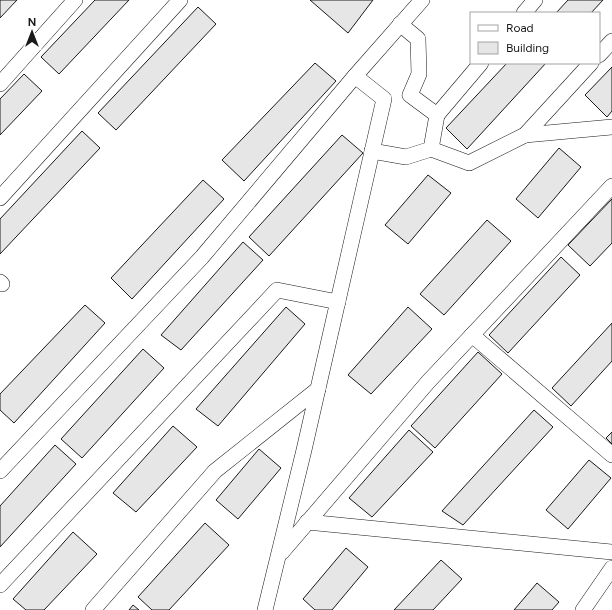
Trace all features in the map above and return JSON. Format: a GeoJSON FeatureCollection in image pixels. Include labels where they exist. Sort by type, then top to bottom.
{"type":"FeatureCollection","features":[{"type":"Feature","properties":{"kind":"street"},"geometry":{"type":"LineString","coordinates":[[0,84],[75,0]]}},
{"type":"Feature","properties":{"kind":"street"},"geometry":{"type":"LineString","coordinates":[[0,198],[180,0]]}},
{"type":"Feature","properties":{"kind":"street"},"geometry":{"type":"LineString","coordinates":[[0,471],[202,257],[355,76],[422,0]]}},
{"type":"Feature","properties":{"kind":"street"},"geometry":{"type":"LineString","coordinates":[[525,12],[535,0]]}},
{"type":"Feature","properties":{"kind":"street"},"geometry":{"type":"LineString","coordinates":[[400,24],[418,40],[419,74],[410,95]]}},
{"type":"Feature","properties":{"kind":"street"},"geometry":{"type":"LineString","coordinates":[[600,54],[612,41]]}},
{"type":"Feature","properties":{"kind":"street"},"geometry":{"type":"LineString","coordinates":[[431,148],[437,115],[480,64]]}},
{"type":"Feature","properties":{"kind":"street"},"geometry":{"type":"LineString","coordinates":[[372,151],[406,157],[431,148],[469,162],[525,134],[590,64]]}},
{"type":"Feature","properties":{"kind":"street"},"geometry":{"type":"LineString","coordinates":[[355,76],[384,99],[410,95],[437,115]]}},
{"type":"Feature","properties":{"kind":"street"},"geometry":{"type":"LineString","coordinates":[[265,610],[318,389],[384,99]]}},
{"type":"Feature","properties":{"kind":"street"},"geometry":{"type":"LineString","coordinates":[[525,134],[612,127]]}},
{"type":"Feature","properties":{"kind":"street"},"geometry":{"type":"LineString","coordinates":[[279,555],[428,382],[612,186]]}},
{"type":"Feature","properties":{"kind":"street"},"geometry":{"type":"LineString","coordinates":[[0,585],[277,290],[338,302]]}},
{"type":"Feature","properties":{"kind":"street"},"geometry":{"type":"LineString","coordinates":[[472,335],[612,455]]}},
{"type":"Feature","properties":{"kind":"street"},"geometry":{"type":"LineString","coordinates":[[93,610],[215,471],[318,389]]}},
{"type":"Feature","properties":{"kind":"street"},"geometry":{"type":"LineString","coordinates":[[307,522],[612,552]]}},
{"type":"Feature","properties":{"kind":"street"},"geometry":{"type":"LineString","coordinates":[[583,610],[612,568]]}},
{"type":"Feature","properties":{"kind":"building"},"geometry":{"type":"Polygon","coordinates":[[[0,0],[17,0],[0,18],[0,0]]]}},
{"type":"Feature","properties":{"kind":"building"},"geometry":{"type":"Polygon","coordinates":[[[95,0],[129,0],[59,74],[41,57],[95,0]]]}},
{"type":"Feature","properties":{"kind":"building"},"geometry":{"type":"Polygon","coordinates":[[[310,0],[373,0],[348,33],[310,0]]]}},
{"type":"Feature","properties":{"kind":"building"},"geometry":{"type":"Polygon","coordinates":[[[568,0],[603,0],[592,12],[557,12],[568,0]]]}},
{"type":"Feature","properties":{"kind":"building"},"geometry":{"type":"Polygon","coordinates":[[[198,7],[216,24],[116,130],[98,113],[198,7]]]}},
{"type":"Feature","properties":{"kind":"building"},"geometry":{"type":"Polygon","coordinates":[[[315,63],[336,81],[244,181],[222,160],[315,63]]]}},
{"type":"Feature","properties":{"kind":"building"},"geometry":{"type":"Polygon","coordinates":[[[506,64],[545,64],[467,149],[446,128],[506,64]]]}},
{"type":"Feature","properties":{"kind":"building"},"geometry":{"type":"Polygon","coordinates":[[[612,67],[612,111],[607,117],[585,95],[612,67]]]}},
{"type":"Feature","properties":{"kind":"building"},"geometry":{"type":"Polygon","coordinates":[[[24,74],[42,91],[0,135],[0,99],[24,74]]]}},
{"type":"Feature","properties":{"kind":"building"},"geometry":{"type":"Polygon","coordinates":[[[82,131],[100,148],[0,254],[0,219],[82,131]]]}},
{"type":"Feature","properties":{"kind":"building"},"geometry":{"type":"Polygon","coordinates":[[[342,135],[363,153],[269,256],[249,237],[342,135]]]}},
{"type":"Feature","properties":{"kind":"building"},"geometry":{"type":"Polygon","coordinates":[[[559,148],[581,167],[538,218],[516,199],[559,148]]]}},
{"type":"Feature","properties":{"kind":"building"},"geometry":{"type":"Polygon","coordinates":[[[428,175],[451,193],[408,244],[385,225],[428,175]]]}},
{"type":"Feature","properties":{"kind":"building"},"geometry":{"type":"Polygon","coordinates":[[[203,180],[224,199],[132,299],[111,278],[203,180]]]}},
{"type":"Feature","properties":{"kind":"building"},"geometry":{"type":"Polygon","coordinates":[[[612,199],[612,243],[590,266],[568,245],[612,199]]]}},
{"type":"Feature","properties":{"kind":"building"},"geometry":{"type":"Polygon","coordinates":[[[487,220],[511,241],[444,315],[420,294],[487,220]]]}},
{"type":"Feature","properties":{"kind":"building"},"geometry":{"type":"Polygon","coordinates":[[[243,242],[263,260],[181,350],[161,335],[243,242]]]}},
{"type":"Feature","properties":{"kind":"building"},"geometry":{"type":"Polygon","coordinates":[[[561,257],[580,275],[508,353],[489,335],[561,257]]]}},
{"type":"Feature","properties":{"kind":"building"},"geometry":{"type":"Polygon","coordinates":[[[85,305],[105,323],[14,423],[0,410],[0,394],[85,305]]]}},
{"type":"Feature","properties":{"kind":"building"},"geometry":{"type":"Polygon","coordinates":[[[286,307],[305,324],[218,426],[196,409],[286,307]]]}},
{"type":"Feature","properties":{"kind":"building"},"geometry":{"type":"Polygon","coordinates":[[[408,307],[432,329],[371,394],[348,375],[408,307]]]}},
{"type":"Feature","properties":{"kind":"building"},"geometry":{"type":"Polygon","coordinates":[[[612,323],[612,361],[571,406],[552,388],[612,323]]]}},
{"type":"Feature","properties":{"kind":"building"},"geometry":{"type":"Polygon","coordinates":[[[143,349],[164,368],[82,458],[61,439],[143,349]]]}},
{"type":"Feature","properties":{"kind":"building"},"geometry":{"type":"Polygon","coordinates":[[[478,352],[502,374],[435,448],[411,426],[478,352]]]}},
{"type":"Feature","properties":{"kind":"building"},"geometry":{"type":"Polygon","coordinates":[[[534,410],[553,427],[463,525],[442,511],[534,410]]]}},
{"type":"Feature","properties":{"kind":"building"},"geometry":{"type":"Polygon","coordinates":[[[173,426],[197,447],[136,512],[113,493],[173,426]]]}},
{"type":"Feature","properties":{"kind":"building"},"geometry":{"type":"Polygon","coordinates":[[[409,430],[433,452],[372,517],[349,498],[409,430]]]}},
{"type":"Feature","properties":{"kind":"building"},"geometry":{"type":"Polygon","coordinates":[[[612,432],[612,444],[606,438],[612,432]]]}},
{"type":"Feature","properties":{"kind":"building"},"geometry":{"type":"Polygon","coordinates":[[[55,445],[76,464],[0,547],[0,506],[55,445]]]}},
{"type":"Feature","properties":{"kind":"building"},"geometry":{"type":"Polygon","coordinates":[[[259,449],[281,468],[238,519],[216,500],[259,449]]]}},
{"type":"Feature","properties":{"kind":"building"},"geometry":{"type":"Polygon","coordinates":[[[589,460],[611,478],[568,529],[546,510],[589,460]]]}},
{"type":"Feature","properties":{"kind":"building"},"geometry":{"type":"Polygon","coordinates":[[[205,523],[229,545],[169,610],[152,610],[138,597],[205,523]]]}},
{"type":"Feature","properties":{"kind":"building"},"geometry":{"type":"Polygon","coordinates":[[[73,532],[97,554],[44,610],[26,610],[13,599],[73,532]]]}},
{"type":"Feature","properties":{"kind":"building"},"geometry":{"type":"Polygon","coordinates":[[[346,548],[368,567],[332,610],[315,610],[303,599],[346,548]]]}},
{"type":"Feature","properties":{"kind":"building"},"geometry":{"type":"Polygon","coordinates":[[[441,560],[462,579],[433,610],[394,610],[441,560]]]}},
{"type":"Feature","properties":{"kind":"building"},"geometry":{"type":"Polygon","coordinates":[[[537,583],[559,602],[552,610],[514,610],[537,583]]]}},
{"type":"Feature","properties":{"kind":"building"},"geometry":{"type":"Polygon","coordinates":[[[133,605],[139,610],[129,610],[133,605]]]}}]}
